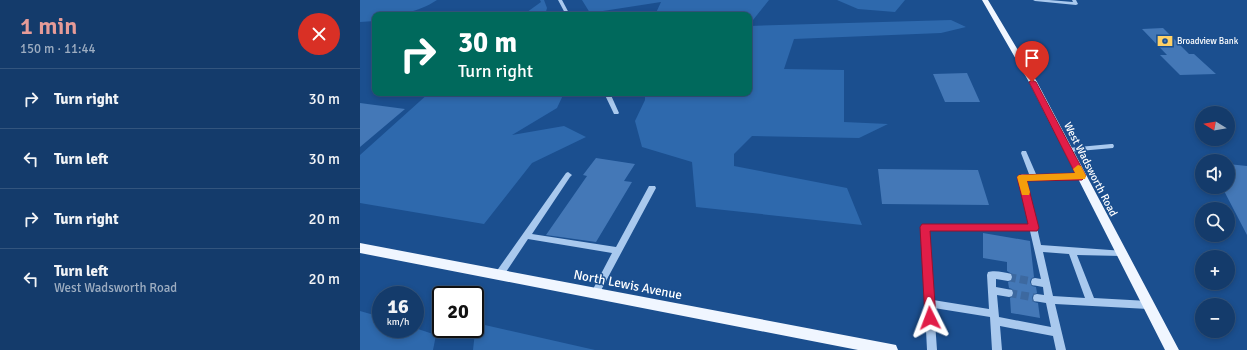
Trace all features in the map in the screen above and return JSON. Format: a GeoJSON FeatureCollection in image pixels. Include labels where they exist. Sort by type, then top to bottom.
{"type":"FeatureCollection","features":[{"type":"Feature","properties":{"kind":"main road","name":"West Wadsworth Road"},"geometry":{"type":"LineString","coordinates":[[985,0],[1032,82],[1172,350]]}},
{"type":"Feature","properties":{"kind":"main road","name":"North Lewis Avenue"},"geometry":{"type":"LineString","coordinates":[[360,248],[891,350]]}},
{"type":"Feature","properties":{"kind":"lane"},"geometry":{"type":"LineString","coordinates":[[560,0],[566,12]]}},
{"type":"Feature","properties":{"kind":"lane"},"geometry":{"type":"LineString","coordinates":[[1035,0],[1075,2]]}},
{"type":"Feature","properties":{"kind":"lane"},"geometry":{"type":"LineString","coordinates":[[608,96],[616,113]]}},
{"type":"Feature","properties":{"kind":"lane"},"geometry":{"type":"LineString","coordinates":[[1068,150],[1111,146]]}},
{"type":"Feature","properties":{"kind":"lane"},"geometry":{"type":"LineString","coordinates":[[1024,153],[1034,177]]}},
{"type":"Feature","properties":{"kind":"lane"},"geometry":{"type":"LineString","coordinates":[[500,275],[568,175]]}},
{"type":"Feature","properties":{"kind":"lane"},"geometry":{"type":"LineString","coordinates":[[1061,350],[1022,177],[1082,176]]}},
{"type":"Feature","properties":{"kind":"lane"},"geometry":{"type":"LineString","coordinates":[[595,293],[652,188]]}},
{"type":"Feature","properties":{"kind":"lane"},"geometry":{"type":"LineString","coordinates":[[932,350],[925,227],[1034,228]]}},
{"type":"Feature","properties":{"kind":"lane"},"geometry":{"type":"LineString","coordinates":[[526,236],[618,251]]}},
{"type":"Feature","properties":{"kind":"lane"},"geometry":{"type":"LineString","coordinates":[[1038,248],[1121,254]]}},
{"type":"Feature","properties":{"kind":"lane"},"geometry":{"type":"LineString","coordinates":[[1072,251],[1091,302]]}},
{"type":"Feature","properties":{"kind":"lane"},"geometry":{"type":"LineString","coordinates":[[997,350],[991,274],[1008,277]]}},
{"type":"Feature","properties":{"kind":"lane"},"geometry":{"type":"LineString","coordinates":[[1035,282],[1046,284]]}},
{"type":"Feature","properties":{"kind":"lane"},"geometry":{"type":"LineString","coordinates":[[992,290],[1009,293]]}},
{"type":"Feature","properties":{"kind":"lane"},"geometry":{"type":"LineString","coordinates":[[1037,298],[1148,305]]}},
{"type":"Feature","properties":{"kind":"lane"},"geometry":{"type":"LineString","coordinates":[[930,303],[1057,332]]}},
{"type":"Feature","properties":{"kind":"shaded area"},"geometry":{"type":"Polygon","coordinates":[[[360,0],[437,0],[422,8],[408,12],[372,12],[372,21],[360,22],[360,0]]]}},
{"type":"Feature","properties":{"kind":"shaded area"},"geometry":{"type":"Polygon","coordinates":[[[540,0],[544,0],[547,8],[546,12],[527,12],[541,2],[540,0]]]}},
{"type":"Feature","properties":{"kind":"shaded area"},"geometry":{"type":"Polygon","coordinates":[[[582,0],[769,0],[752,21],[752,12],[656,12],[661,2],[589,12],[582,0]]]}},
{"type":"Feature","properties":{"kind":"shaded area"},"geometry":{"type":"Polygon","coordinates":[[[837,0],[905,0],[895,12],[858,9],[837,0]]]}},
{"type":"Feature","properties":{"kind":"shaded area"},"geometry":{"type":"Polygon","coordinates":[[[951,20],[966,27],[941,33],[794,39],[784,69],[844,70],[844,122],[888,124],[859,138],[752,136],[734,154],[734,166],[847,188],[862,225],[696,207],[692,162],[642,147],[635,121],[645,100],[645,96],[752,96],[752,26],[951,20]]]}},
{"type":"Feature","properties":{"kind":"shaded area"},"geometry":{"type":"Polygon","coordinates":[[[426,96],[563,96],[557,108],[512,135],[564,126],[586,137],[532,163],[484,224],[360,203],[360,155],[426,96]]]}},
{"type":"Feature","properties":{"kind":"shaded area"},"geometry":{"type":"Polygon","coordinates":[[[360,311],[372,314],[372,338],[424,338],[424,331],[432,334],[432,338],[435,338],[433,350],[360,350],[360,311]]]}},
{"type":"Feature","properties":{"kind":"shaded area"},"geometry":{"type":"Polygon","coordinates":[[[484,325],[595,350],[473,350],[474,338],[484,338],[484,325]]]}},
{"type":"Feature","properties":{"kind":"building","name":"Broadview Bank"},"geometry":{"type":"Polygon","coordinates":[[[1163,28],[1189,54],[1194,54],[1216,74],[1180,75],[1160,55],[1167,55],[1142,29],[1163,28]]]}},
{"type":"Feature","properties":{"kind":"building"},"geometry":{"type":"Polygon","coordinates":[[[967,73],[980,102],[945,102],[933,74],[967,73]]]}},
{"type":"Feature","properties":{"kind":"building"},"geometry":{"type":"Polygon","coordinates":[[[360,103],[405,109],[360,147],[360,103]]]}},
{"type":"Feature","properties":{"kind":"building"},"geometry":{"type":"Polygon","coordinates":[[[596,158],[635,164],[624,181],[632,182],[596,242],[546,235],[587,176],[583,175],[596,158]]]}},
{"type":"Feature","properties":{"kind":"building"},"geometry":{"type":"Polygon","coordinates":[[[1235,165],[1247,166],[1247,235],[1235,212],[1235,202],[1230,202],[1226,194],[1235,194],[1235,165]]]}},
{"type":"Feature","properties":{"kind":"building"},"geometry":{"type":"Polygon","coordinates":[[[878,169],[978,170],[989,205],[882,204],[878,169]]]}},
{"type":"Feature","properties":{"kind":"building"},"geometry":{"type":"Polygon","coordinates":[[[983,233],[1030,241],[1034,277],[1030,282],[1032,286],[1036,287],[1037,293],[1033,295],[1032,298],[1034,302],[1038,303],[1040,318],[1011,313],[1010,298],[1014,293],[1012,289],[1009,288],[1008,282],[1012,280],[1012,274],[1007,271],[1007,262],[983,258],[983,233]]]}},
{"type":"Feature","properties":{"kind":"tunnel"},"geometry":{"type":"LineString","coordinates":[[1008,277],[1035,282]]}},
{"type":"Feature","properties":{"kind":"tunnel"},"geometry":{"type":"LineString","coordinates":[[1009,293],[1037,298]]}},
{"type":"Feature","properties":{"kind":"slow traffic"},"geometry":{"type":"LineString","coordinates":[[1025,192],[1022,177],[1082,176],[1078,169]]}},
{"type":"Feature","properties":{"kind":"place","name":"Broadview Bank"},"geometry":{"type":"Point","coordinates":[1165,41]}},
{"type":"Feature","properties":{"kind":"route"},"geometry":{"type":"LineString","coordinates":[[930,318],[925,227],[1034,228],[1022,177],[1082,176],[1032,82]]}}]}
